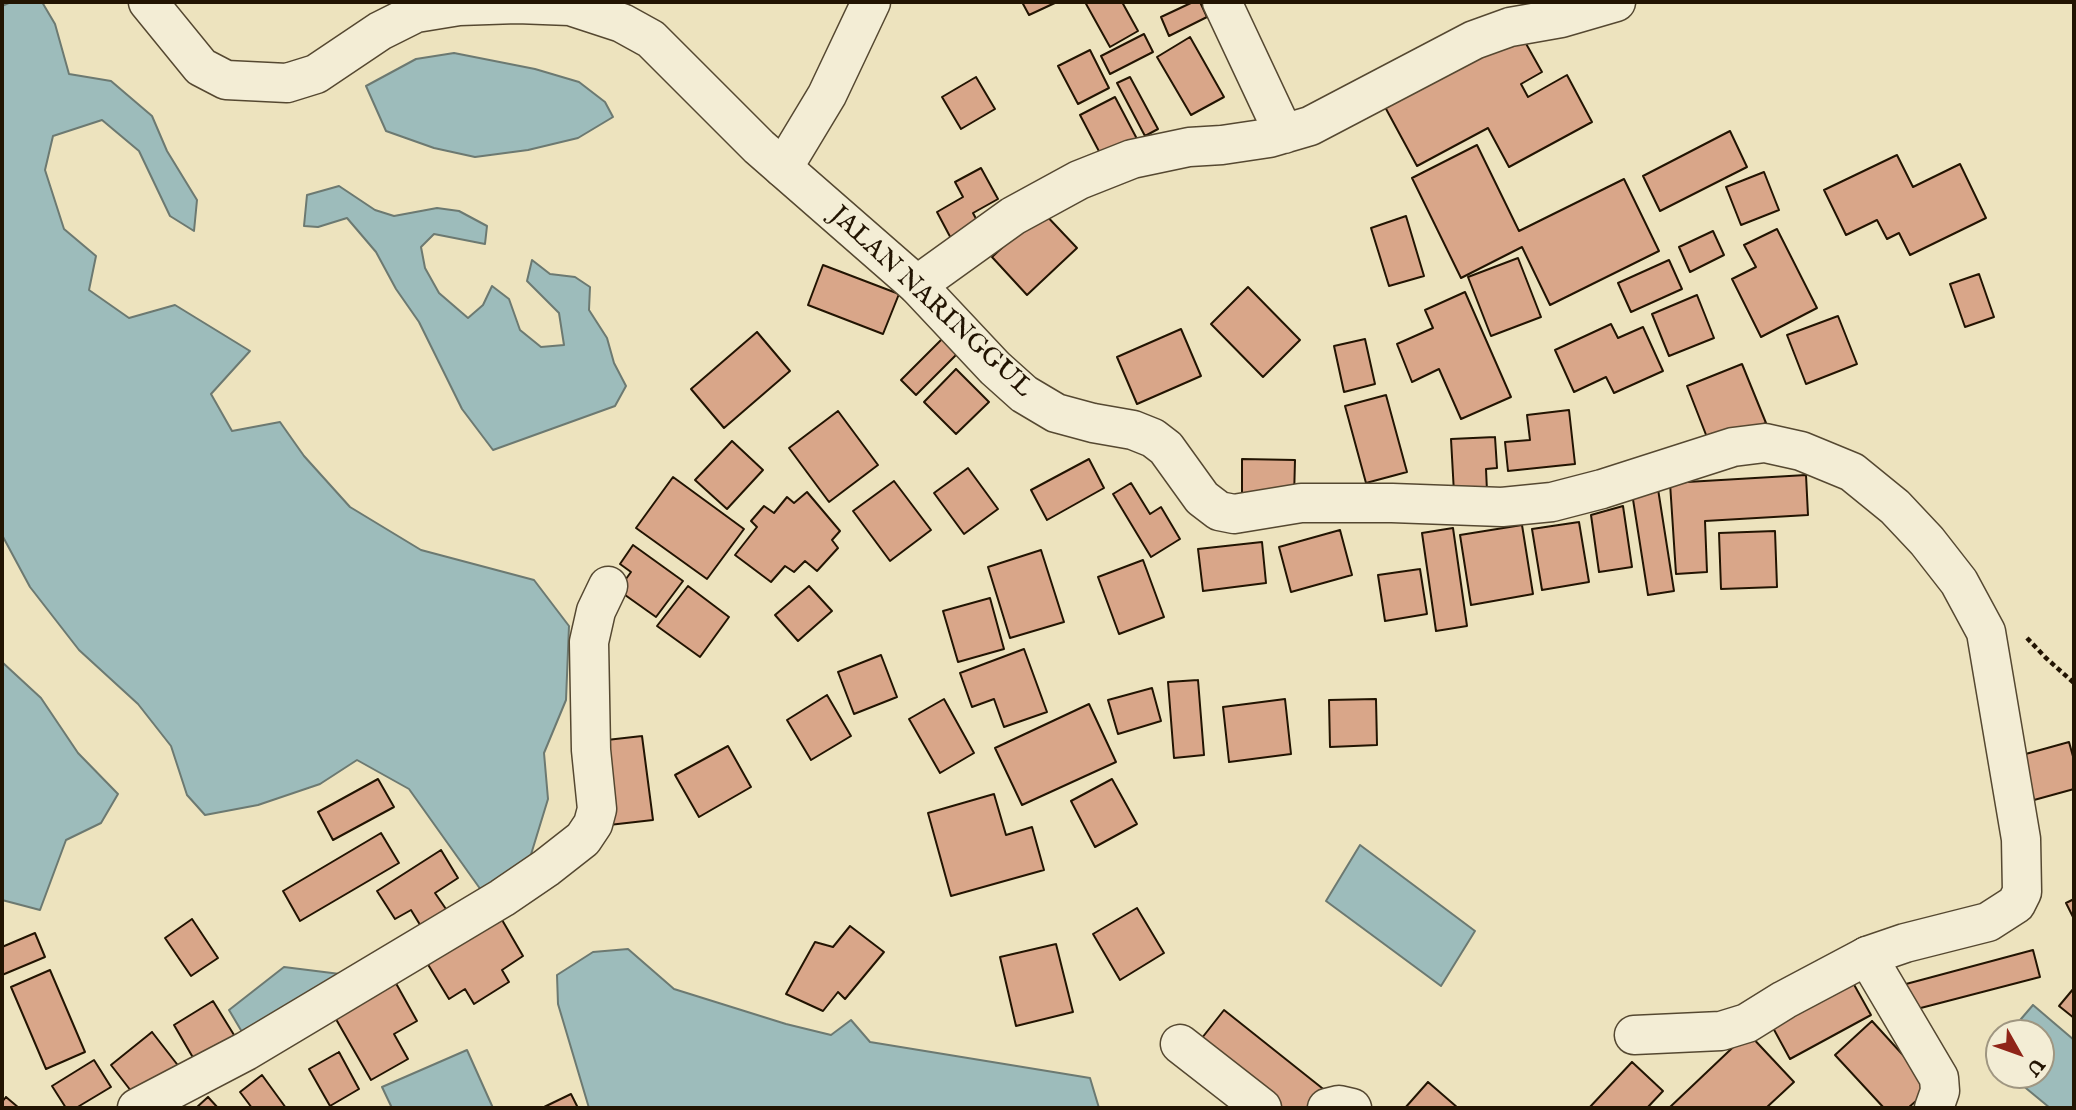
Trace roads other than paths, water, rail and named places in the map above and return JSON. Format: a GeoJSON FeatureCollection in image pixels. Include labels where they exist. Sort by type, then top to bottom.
{"type":"FeatureCollection","features":[{"type":"Feature","properties":{"kind":"street","name":"JALAN NARINGGUL"},"geometry":{"type":"LineString","coordinates":[[148,2],[201,67],[226,80],[288,83],[316,74],[380,31],[416,13],[459,6],[570,6],[622,23],[651,39],[783,168],[917,285],[995,368],[1024,394],[1056,413],[1093,424],[1133,430],[1153,438],[1166,448],[1202,498],[1219,511],[1234,514],[1301,503],[1502,507],[1552,502],[1733,447],[1765,443],[1801,451],[1852,472],[1895,507],[1927,541],[1959,582],[1986,632],[2010,768],[2023,868],[2022,892],[2016,905],[2003,915],[1988,922],[1905,943],[1867,956]]}},
{"type":"Feature","properties":{"kind":"street"},"geometry":{"type":"LineString","coordinates":[[783,168],[827,95],[871,2]]}},
{"type":"Feature","properties":{"kind":"street"},"geometry":{"type":"LineString","coordinates":[[1222,2],[1284,134]]}},
{"type":"Feature","properties":{"kind":"street"},"geometry":{"type":"LineString","coordinates":[[917,285],[1013,216],[1090,176],[1132,159],[1189,146],[1222,145],[1284,134],[1310,126],[1474,40],[1510,27],[1561,18],[1616,2]]}},
{"type":"Feature","properties":{"kind":"street"},"geometry":{"type":"LineString","coordinates":[[138,1108],[246,1051],[502,898],[583,839],[593,824],[597,808],[592,750],[589,642],[596,611],[608,586]]}},
{"type":"Feature","properties":{"kind":"street"},"geometry":{"type":"LineString","coordinates":[[1634,1035],[1721,1031],[1747,1023],[1867,956],[1939,1078],[1940,1091],[1934,1108]]}},
{"type":"Feature","properties":{"kind":"street"},"geometry":{"type":"LineString","coordinates":[[1180,1044],[1262,1108]]}},
{"type":"Feature","properties":{"kind":"street"},"geometry":{"type":"LineString","coordinates":[[1327,1108],[1339,1105],[1352,1108]]}},
{"type":"Feature","properties":{"kind":"water"},"geometry":{"type":"Polygon","coordinates":[[[11,2],[42,2],[55,24],[69,74],[111,81],[152,116],[167,151],[197,200],[194,231],[170,216],[139,151],[102,120],[53,136],[45,170],[64,229],[96,256],[89,290],[129,318],[175,305],[250,351],[211,394],[232,431],[280,422],[304,456],[350,507],[421,550],[534,580],[569,626],[566,700],[544,753],[548,799],[529,861],[481,890],[409,789],[357,760],[320,784],[258,805],[205,815],[187,795],[171,746],[138,704],[79,650],[30,587],[2,535],[2,6],[11,2]]]}},
{"type":"Feature","properties":{"kind":"water"},"geometry":{"type":"Polygon","coordinates":[[[454,53],[535,69],[579,82],[605,102],[613,117],[578,138],[528,150],[475,157],[434,148],[386,131],[366,86],[416,59],[454,53]]]}},
{"type":"Feature","properties":{"kind":"water"},"geometry":{"type":"Polygon","coordinates":[[[339,186],[375,210],[394,216],[437,208],[459,211],[487,226],[485,244],[434,234],[421,247],[425,268],[439,293],[468,318],[483,305],[492,286],[509,299],[520,330],[541,347],[564,345],[559,313],[527,281],[532,260],[550,274],[575,277],[590,287],[589,310],[607,338],[614,363],[626,386],[615,406],[493,450],[462,409],[419,322],[396,289],[376,252],[347,218],[318,227],[304,226],[307,195],[339,186]]]}},
{"type":"Feature","properties":{"kind":"water"},"geometry":{"type":"Polygon","coordinates":[[[2,662],[41,698],[78,753],[118,794],[101,823],[66,840],[40,910],[2,900],[2,662]]]}},
{"type":"Feature","properties":{"kind":"water"},"geometry":{"type":"Polygon","coordinates":[[[1360,845],[1475,931],[1441,986],[1326,901],[1360,845]]]}},
{"type":"Feature","properties":{"kind":"water"},"geometry":{"type":"Polygon","coordinates":[[[628,949],[674,989],[786,1024],[831,1035],[851,1020],[870,1042],[1090,1078],[1099,1108],[589,1108],[558,1004],[557,975],[593,952],[628,949]]]}},
{"type":"Feature","properties":{"kind":"water"},"geometry":{"type":"Polygon","coordinates":[[[284,967],[356,976],[248,1042],[229,1010],[284,967]]]}},
{"type":"Feature","properties":{"kind":"water"},"geometry":{"type":"Polygon","coordinates":[[[2033,1005],[2049,1019],[2021,1019],[2033,1005]]]}},
{"type":"Feature","properties":{"kind":"water"},"geometry":{"type":"Polygon","coordinates":[[[2055,1024],[2074,1040],[2074,1108],[2050,1108],[2027,1089],[2055,1089],[2055,1024]]]}},
{"type":"Feature","properties":{"kind":"water"},"geometry":{"type":"Polygon","coordinates":[[[467,1050],[493,1108],[392,1108],[382,1087],[467,1050]]]}}]}
